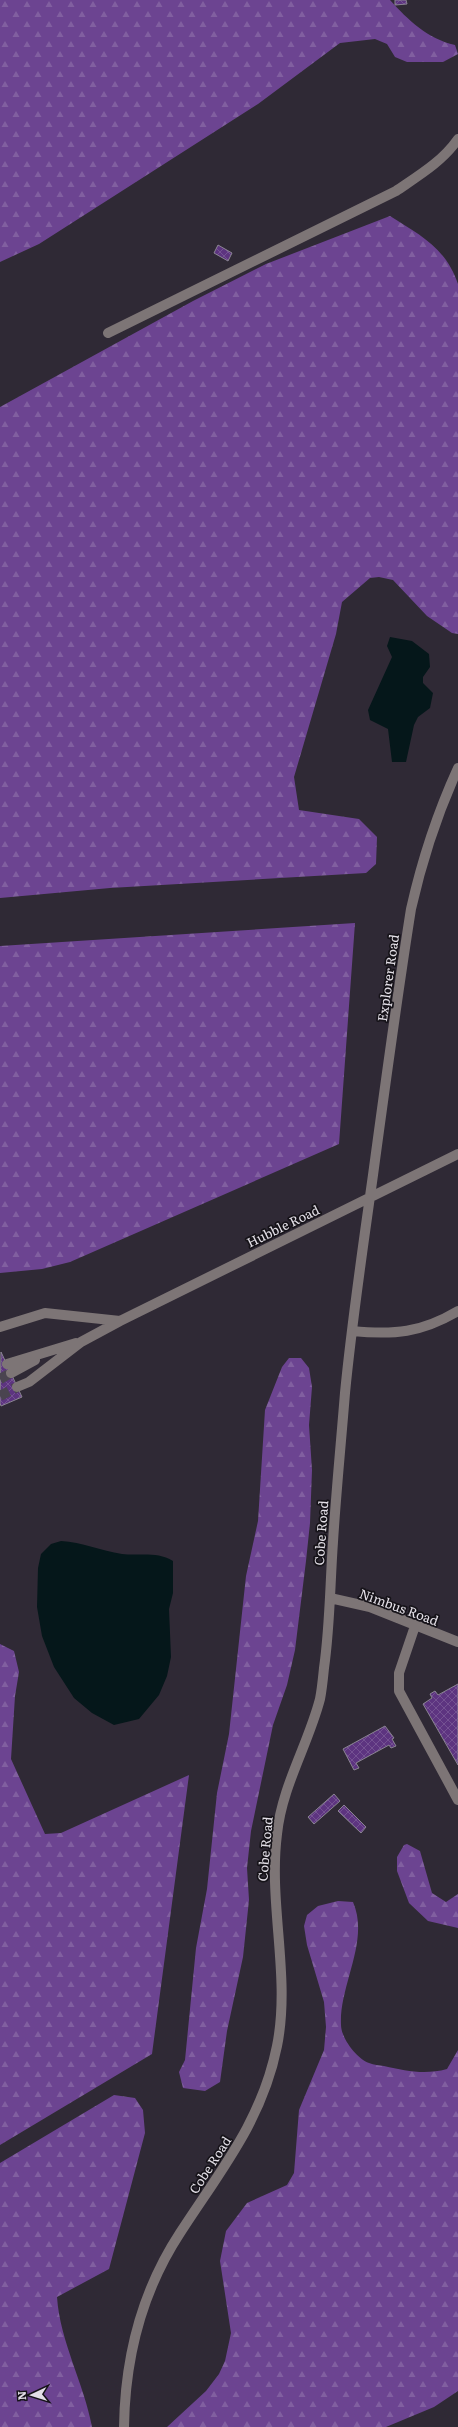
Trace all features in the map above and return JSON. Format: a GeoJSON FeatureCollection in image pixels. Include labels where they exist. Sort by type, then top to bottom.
{"type":"FeatureCollection","features":[{"type":"Feature","properties":{"kind":"street"},"geometry":{"type":"LineString","coordinates":[[108,333],[396,191],[427,170],[445,155],[458,139]]}},
{"type":"Feature","properties":{"kind":"street","name":"Explorer Road"},"geometry":{"type":"LineString","coordinates":[[370,1198],[411,909],[428,844],[442,803],[458,768]]}},
{"type":"Feature","properties":{"kind":"street","name":"Hubble Road"},"geometry":{"type":"LineString","coordinates":[[17,1387],[29,1382],[81,1342],[120,1321],[458,1154]]}},
{"type":"Feature","properties":{"kind":"street","name":"Cobe Road"},"geometry":{"type":"LineString","coordinates":[[124,2427],[126,2375],[132,2344],[160,2267],[179,2234],[239,2146],[257,2112],[271,2076],[279,2040],[281,2004],[274,1869],[277,1831],[284,1795],[320,1698],[329,1625],[333,1541],[352,1331],[370,1198]]}},
{"type":"Feature","properties":{"kind":"street"},"geometry":{"type":"LineString","coordinates":[[352,1331],[386,1334],[415,1330],[442,1320],[458,1311]]}},
{"type":"Feature","properties":{"kind":"street"},"geometry":{"type":"LineString","coordinates":[[0,1327],[45,1313],[120,1321]]}},
{"type":"Feature","properties":{"kind":"street","name":"Hubble Road"},"geometry":{"type":"LineString","coordinates":[[9,1369],[54,1349],[81,1342]]}},
{"type":"Feature","properties":{"kind":"street","name":"Nimbus Road"},"geometry":{"type":"LineString","coordinates":[[330,1598],[370,1607],[458,1642]]}},
{"type":"Feature","properties":{"kind":"street"},"geometry":{"type":"LineString","coordinates":[[415,1626],[399,1673],[399,1691],[458,1800]]}},
{"type":"Feature","properties":{"kind":"green space"},"geometry":{"type":"Polygon","coordinates":[[[0,0],[390,0],[419,28],[436,38],[455,45],[458,54],[443,62],[407,62],[395,57],[387,44],[375,39],[340,43],[258,104],[39,244],[0,262],[0,0]]]}},
{"type":"Feature","properties":{"kind":"green space"},"geometry":{"type":"Polygon","coordinates":[[[390,216],[422,236],[439,252],[447,261],[458,284],[458,634],[452,633],[427,616],[393,580],[379,577],[370,578],[342,602],[336,634],[294,777],[299,810],[359,819],[377,837],[376,864],[366,873],[110,888],[0,898],[0,407],[193,301],[266,264],[390,216]]]}},
{"type":"Feature","properties":{"kind":"green space"},"geometry":{"type":"Polygon","coordinates":[[[355,923],[339,1144],[70,1262],[42,1269],[0,1273],[0,946],[355,923]]]}},
{"type":"Feature","properties":{"kind":"green space"},"geometry":{"type":"Polygon","coordinates":[[[289,1358],[301,1358],[309,1368],[312,1387],[309,1425],[312,1470],[310,1523],[306,1561],[295,1650],[287,1685],[273,1725],[251,1831],[247,1868],[249,1900],[243,1957],[227,2031],[220,2082],[205,2091],[183,2088],[179,2072],[185,2060],[196,1948],[207,1889],[217,1793],[229,1734],[246,1576],[258,1521],[265,1410],[282,1367],[289,1358]]]}},
{"type":"Feature","properties":{"kind":"green space"},"geometry":{"type":"Polygon","coordinates":[[[0,1644],[14,1651],[19,1672],[15,1696],[11,1759],[45,1834],[61,1833],[189,1775],[152,2054],[0,2145],[0,1644]]]}},
{"type":"Feature","properties":{"kind":"green space"},"geometry":{"type":"Polygon","coordinates":[[[407,1844],[420,1851],[432,1893],[446,1902],[458,1894],[458,1928],[428,1921],[409,1903],[397,1871],[397,1857],[404,1845],[407,1844]]]}},
{"type":"Feature","properties":{"kind":"green space"},"geometry":{"type":"Polygon","coordinates":[[[338,1901],[353,1902],[357,1917],[358,1932],[356,1948],[344,1994],[341,2025],[344,2036],[350,2047],[364,2061],[371,2064],[408,2071],[423,2072],[447,2069],[458,2050],[458,2391],[434,2407],[386,2427],[167,2427],[206,2391],[219,2374],[225,2361],[231,2333],[220,2261],[226,2231],[247,2203],[287,2185],[294,2173],[299,2110],[324,2050],[326,2027],[324,2002],[307,1945],[304,1926],[307,1915],[318,1906],[338,1901]]]}},
{"type":"Feature","properties":{"kind":"green space"},"geometry":{"type":"Polygon","coordinates":[[[114,2095],[135,2098],[143,2110],[145,2133],[109,2269],[57,2297],[59,2314],[67,2346],[84,2394],[92,2427],[0,2427],[0,2163],[114,2095]]]}},
{"type":"Feature","properties":{"kind":"shaded area"},"geometry":{"type":"Polygon","coordinates":[[[390,637],[412,641],[429,654],[430,667],[423,677],[423,683],[433,693],[430,708],[418,717],[414,725],[406,762],[392,762],[388,729],[370,720],[368,710],[392,657],[387,646],[390,637]]]}},
{"type":"Feature","properties":{"kind":"shaded area"},"geometry":{"type":"Polygon","coordinates":[[[61,1541],[122,1554],[148,1554],[161,1556],[173,1561],[173,1593],[169,1609],[171,1657],[167,1676],[159,1695],[139,1719],[114,1725],[92,1713],[74,1698],[54,1667],[42,1636],[37,1607],[38,1568],[41,1554],[51,1544],[61,1541]]]}},
{"type":"Feature","properties":{"kind":"building"},"geometry":{"type":"Polygon","coordinates":[[[395,0],[406,0],[407,4],[395,5],[395,0]]]}},
{"type":"Feature","properties":{"kind":"building"},"geometry":{"type":"Polygon","coordinates":[[[218,245],[232,253],[228,261],[214,253],[218,245]]]}},
{"type":"Feature","properties":{"kind":"building"},"geometry":{"type":"Polygon","coordinates":[[[1,1352],[22,1397],[1,1406],[0,1403],[1,1352]]]}},
{"type":"Feature","properties":{"kind":"building"},"geometry":{"type":"Polygon","coordinates":[[[458,1684],[458,1765],[423,1704],[432,1698],[430,1694],[435,1691],[438,1695],[458,1684]]]}},
{"type":"Feature","properties":{"kind":"building"},"geometry":{"type":"Polygon","coordinates":[[[385,1726],[394,1738],[392,1739],[396,1746],[391,1748],[389,1745],[356,1763],[359,1768],[354,1770],[343,1749],[385,1726]]]}},
{"type":"Feature","properties":{"kind":"building"},"geometry":{"type":"Polygon","coordinates":[[[334,1794],[340,1801],[314,1824],[308,1817],[334,1794]]]}},
{"type":"Feature","properties":{"kind":"building"},"geometry":{"type":"Polygon","coordinates":[[[344,1805],[366,1827],[361,1833],[338,1811],[344,1805]]]}},
{"type":"Feature","properties":{"kind":"tunnel"},"geometry":{"type":"LineString","coordinates":[[0,1379],[11,1373]]}},
{"type":"Feature","properties":{"kind":"tunnel"},"geometry":{"type":"LineString","coordinates":[[0,1396],[17,1387]]}}]}
